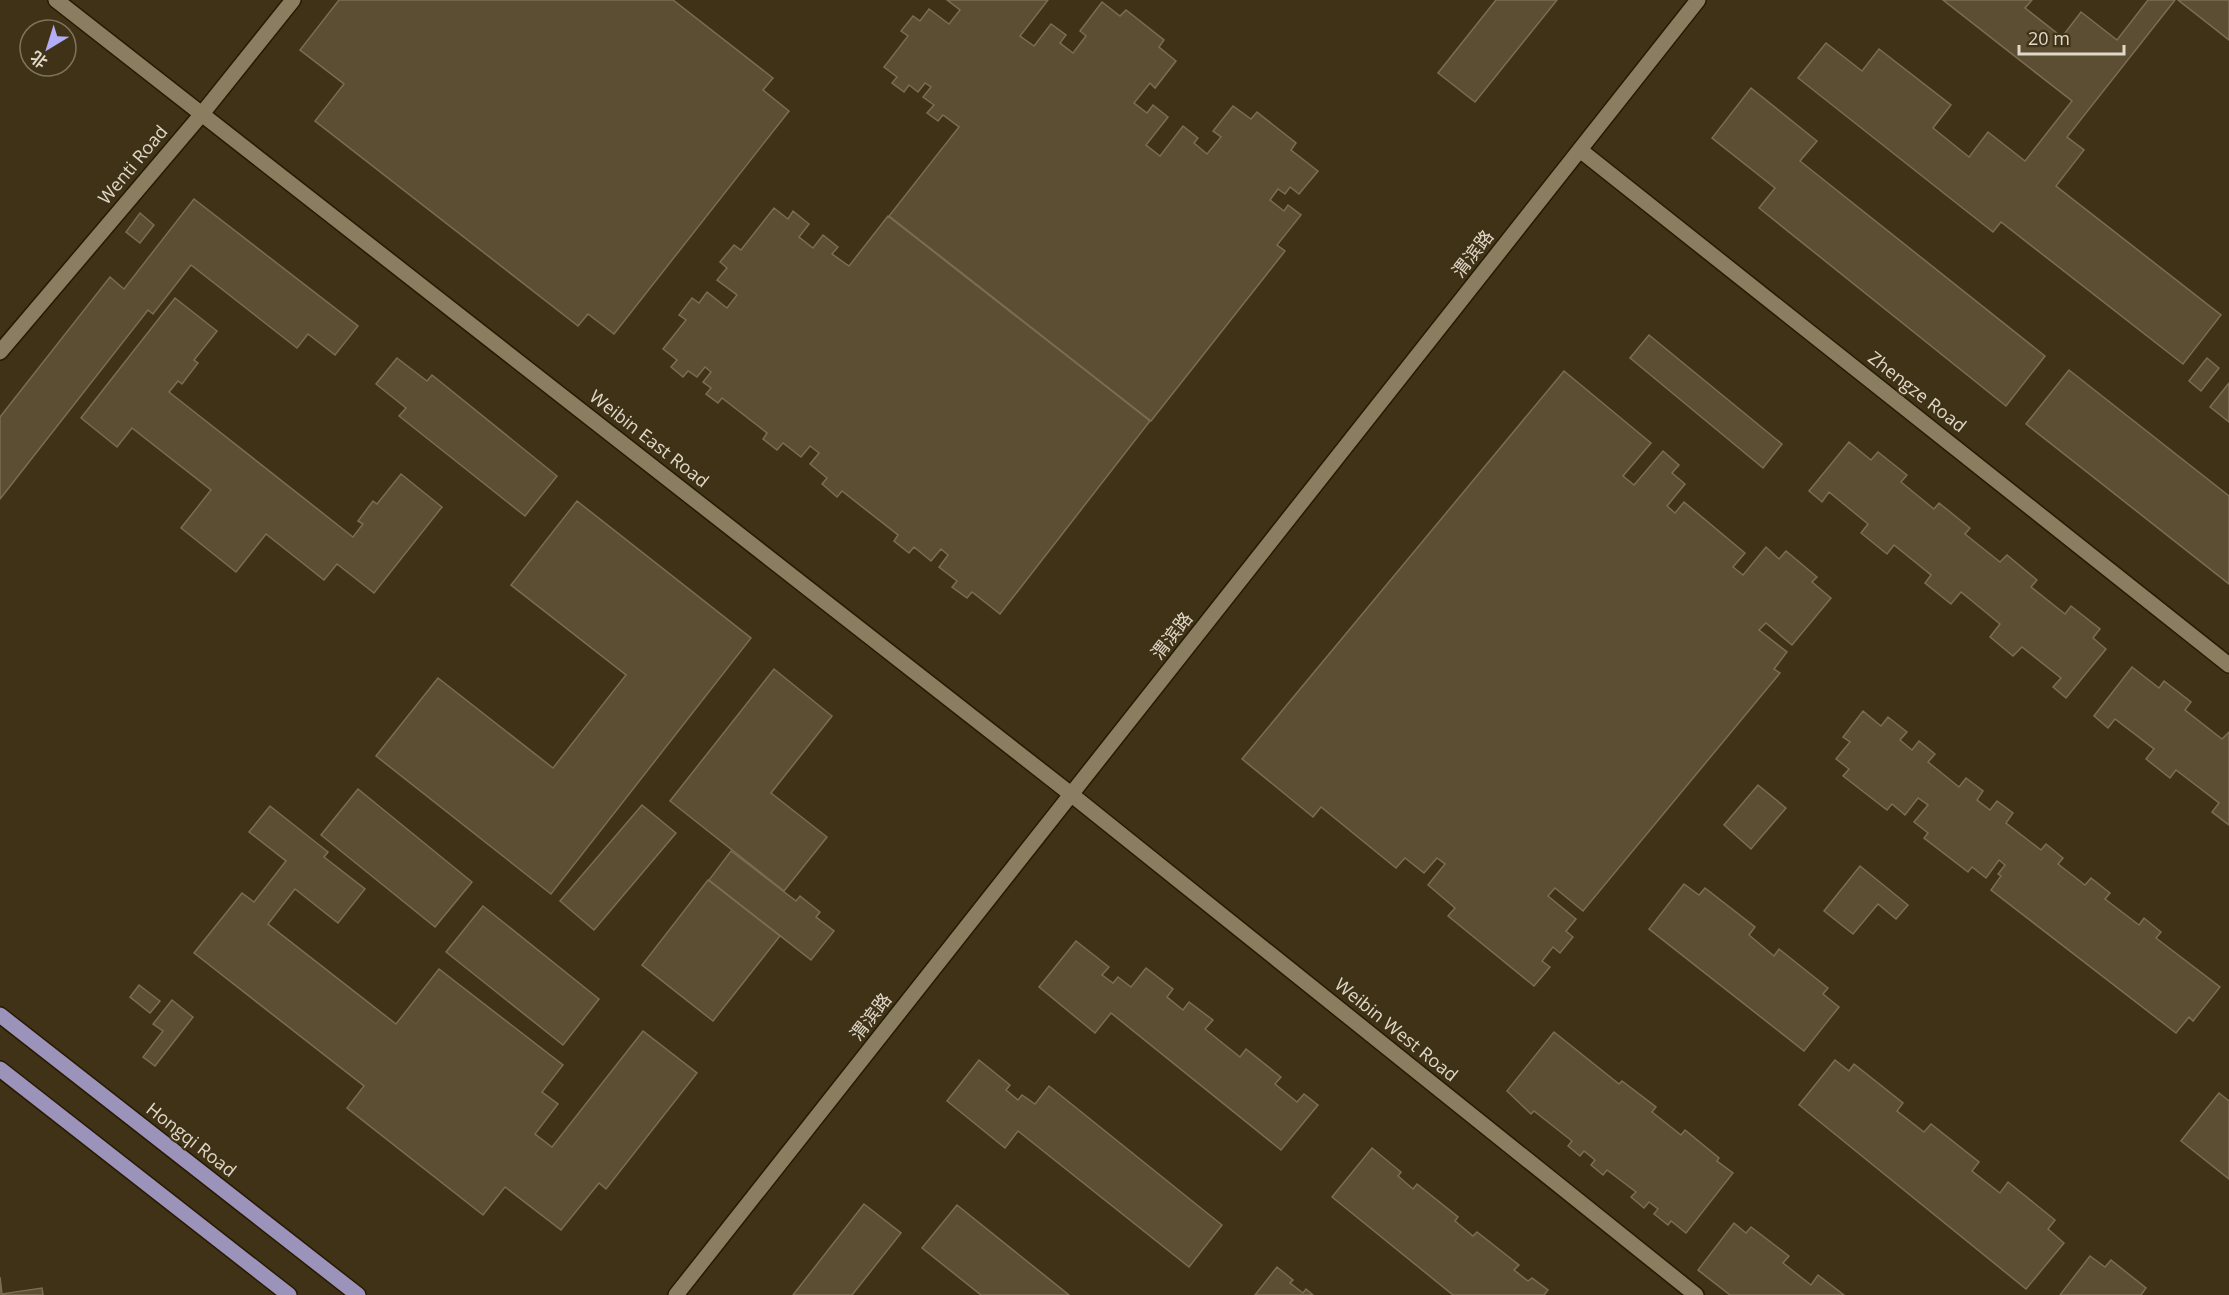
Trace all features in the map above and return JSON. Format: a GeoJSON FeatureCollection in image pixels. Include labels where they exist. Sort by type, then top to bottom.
{"type":"FeatureCollection","features":[{"type":"Feature","properties":{"kind":"main road","name":"Hongqi Road"},"geometry":{"type":"LineString","coordinates":[[0,1015],[358,1295]]}},
{"type":"Feature","properties":{"kind":"main road"},"geometry":{"type":"LineString","coordinates":[[0,1069],[288,1295]]}},
{"type":"Feature","properties":{"kind":"street","name":"Weibin East Road"},"geometry":{"type":"LineString","coordinates":[[56,0],[1072,795]]}},
{"type":"Feature","properties":{"kind":"street","name":"Wenti Road"},"geometry":{"type":"LineString","coordinates":[[0,352],[201,115],[293,0]]}},
{"type":"Feature","properties":{"kind":"street","name":"渭滨路"},"geometry":{"type":"LineString","coordinates":[[676,1295],[1698,0]]}},
{"type":"Feature","properties":{"kind":"street","name":"Zhengze Road"},"geometry":{"type":"LineString","coordinates":[[1580,150],[2229,664]]}},
{"type":"Feature","properties":{"kind":"street","name":"Weibin West Road"},"geometry":{"type":"LineString","coordinates":[[1072,795],[1696,1295]]}},
{"type":"Feature","properties":{"kind":"building"},"geometry":{"type":"Polygon","coordinates":[[[339,0],[673,0],[773,78],[763,90],[789,111],[614,334],[588,314],[578,326],[315,121],[344,84],[300,50],[339,0]]]}},
{"type":"Feature","properties":{"kind":"building"},"geometry":{"type":"Polygon","coordinates":[[[947,0],[1048,0],[1020,36],[1034,46],[1051,24],[1066,35],[1060,43],[1073,53],[1086,36],[1080,31],[1102,2],[1120,16],[1126,10],[1164,40],[1159,47],[1176,61],[1155,88],[1150,83],[1134,103],[1147,113],[1153,105],[1168,117],[1146,145],[1160,156],[1183,126],[1198,138],[1194,143],[1207,154],[1221,137],[1213,131],[1233,106],[1251,119],[1257,112],[1296,143],[1291,150],[1318,171],[1299,194],[1290,187],[1285,194],[1278,189],[1270,200],[1284,211],[1288,205],[1301,215],[1277,245],[1285,251],[1151,421],[889,216],[959,127],[943,115],[938,121],[927,113],[934,105],[923,97],[931,87],[925,83],[918,92],[909,85],[904,92],[892,83],[897,77],[884,67],[908,36],[901,31],[913,16],[920,21],[929,9],[949,24],[960,10],[947,0]]]}},
{"type":"Feature","properties":{"kind":"building"},"geometry":{"type":"Polygon","coordinates":[[[1496,0],[1557,0],[1475,102],[1438,73],[1496,0]]]}},
{"type":"Feature","properties":{"kind":"building"},"geometry":{"type":"Polygon","coordinates":[[[1943,0],[2032,0],[2025,8],[2062,37],[2081,12],[2117,40],[2148,0],[2175,0],[2067,137],[2084,150],[2056,186],[2221,315],[2183,364],[2001,222],[1993,232],[1798,78],[1826,43],[1862,71],[1879,49],[1951,105],[1933,128],[1969,157],[1988,132],[2025,161],[2072,101],[1943,0]]]}},
{"type":"Feature","properties":{"kind":"building"},"geometry":{"type":"Polygon","coordinates":[[[2178,0],[2229,0],[2229,40],[2178,0]]]}},
{"type":"Feature","properties":{"kind":"building"},"geometry":{"type":"Polygon","coordinates":[[[1751,88],[1817,141],[1800,161],[2045,356],[2006,406],[1759,208],[1775,188],[1712,138],[1751,88]]]}},
{"type":"Feature","properties":{"kind":"building"},"geometry":{"type":"Polygon","coordinates":[[[194,199],[358,326],[335,355],[308,334],[297,348],[191,265],[153,314],[148,310],[0,499],[0,417],[110,277],[124,289],[194,199]]]}},
{"type":"Feature","properties":{"kind":"building"},"geometry":{"type":"Polygon","coordinates":[[[774,208],[788,219],[793,211],[809,224],[799,237],[813,248],[823,235],[838,247],[832,254],[849,266],[888,216],[1150,421],[1000,614],[972,592],[967,598],[952,587],[957,581],[939,567],[948,555],[941,549],[931,561],[914,547],[909,553],[894,541],[898,535],[842,491],[837,497],[822,484],[827,478],[810,464],[819,453],[810,446],[801,457],[783,443],[777,450],[763,439],[767,433],[722,398],[718,403],[706,394],[711,388],[703,382],[711,372],[705,367],[697,377],[688,371],[683,377],[671,367],[677,360],[663,349],[686,320],[679,315],[692,298],[699,303],[707,292],[727,308],[737,295],[717,280],[727,268],[720,262],[734,245],[741,250],[774,208]]]}},
{"type":"Feature","properties":{"kind":"building"},"geometry":{"type":"Polygon","coordinates":[[[140,213],[154,225],[140,243],[126,232],[140,213]]]}},
{"type":"Feature","properties":{"kind":"building"},"geometry":{"type":"Polygon","coordinates":[[[175,298],[217,331],[194,360],[198,363],[182,384],[178,381],[169,392],[353,537],[363,524],[358,521],[373,501],[377,504],[401,474],[442,507],[374,593],[337,564],[324,580],[266,534],[236,572],[181,528],[211,490],[132,428],[117,447],[81,418],[175,298]]]}},
{"type":"Feature","properties":{"kind":"building"},"geometry":{"type":"Polygon","coordinates":[[[1649,335],[1782,444],[1763,468],[1630,358],[1649,335]]]}},
{"type":"Feature","properties":{"kind":"building"},"geometry":{"type":"Polygon","coordinates":[[[397,358],[427,381],[432,375],[557,476],[525,516],[399,416],[406,408],[376,384],[397,358]]]}},
{"type":"Feature","properties":{"kind":"building"},"geometry":{"type":"Polygon","coordinates":[[[2207,358],[2219,368],[2201,391],[2189,381],[2207,358]]]}},
{"type":"Feature","properties":{"kind":"building"},"geometry":{"type":"Polygon","coordinates":[[[2069,370],[2229,496],[2229,584],[2026,424],[2069,370]]]}},
{"type":"Feature","properties":{"kind":"building"},"geometry":{"type":"Polygon","coordinates":[[[1564,371],[1651,443],[1623,476],[1634,485],[1663,451],[1679,465],[1672,473],[1685,484],[1667,506],[1675,513],[1684,502],[1745,553],[1733,567],[1743,575],[1766,547],[1779,559],[1786,551],[1817,577],[1812,582],[1831,598],[1792,645],[1766,623],[1759,630],[1787,652],[1774,669],[1780,673],[1583,911],[1555,888],[1548,896],[1576,919],[1566,931],[1573,937],[1560,953],[1553,947],[1542,961],[1550,967],[1534,986],[1448,916],[1455,908],[1428,885],[1445,864],[1437,858],[1424,873],[1405,858],[1396,868],[1321,807],[1313,817],[1242,759],[1564,371]]]}},
{"type":"Feature","properties":{"kind":"building"},"geometry":{"type":"Polygon","coordinates":[[[2229,383],[2229,422],[2210,407],[2229,383]]]}},
{"type":"Feature","properties":{"kind":"building"},"geometry":{"type":"Polygon","coordinates":[[[1849,442],[1871,460],[1878,452],[1907,475],[1901,482],[1934,509],[1939,503],[1970,528],[1965,534],[2000,562],[2007,555],[2037,580],[2031,587],[2065,614],[2071,606],[2100,629],[2093,638],[2106,649],[2066,698],[2053,687],[2061,678],[2022,647],[2013,656],[1990,637],[2000,624],[1961,592],[1951,604],[1925,583],[1931,575],[1894,545],[1887,554],[1861,533],[1868,524],[1829,492],[1822,502],[1809,491],[1849,442]]]}},
{"type":"Feature","properties":{"kind":"building"},"geometry":{"type":"Polygon","coordinates":[[[577,501],[751,638],[551,894],[376,756],[438,678],[553,768],[626,675],[511,585],[577,501]]]}},
{"type":"Feature","properties":{"kind":"building"},"geometry":{"type":"Polygon","coordinates":[[[2132,667],[2159,688],[2164,681],[2191,702],[2185,710],[2222,739],[2229,732],[2229,825],[2212,812],[2219,803],[2176,770],[2170,778],[2146,759],[2154,749],[2115,719],[2108,728],[2094,716],[2132,667]]]}},
{"type":"Feature","properties":{"kind":"building"},"geometry":{"type":"Polygon","coordinates":[[[774,669],[832,716],[771,793],[827,837],[784,891],[670,801],[774,669]]]}},
{"type":"Feature","properties":{"kind":"building"},"geometry":{"type":"Polygon","coordinates":[[[1863,711],[1881,726],[1888,717],[1907,732],[1900,740],[1912,750],[1919,741],[1935,754],[1928,762],[1959,787],[1966,778],[1983,791],[1977,800],[1990,810],[1997,801],[2013,813],[2006,823],[2041,850],[2046,844],[2063,858],[2058,864],[2085,885],[2091,878],[2110,893],[2105,899],[2139,925],[2144,918],[2161,932],[2156,938],[2220,987],[2193,1021],[2189,1017],[2176,1033],[1991,890],[2001,876],[1998,874],[2005,865],[1999,860],[1986,878],[1972,867],[1968,872],[1924,838],[1928,833],[1914,822],[1928,805],[1918,798],[1905,815],[1892,804],[1887,810],[1843,776],[1849,769],[1836,759],[1850,742],[1843,737],[1863,711]]]}},
{"type":"Feature","properties":{"kind":"building"},"geometry":{"type":"Polygon","coordinates":[[[1758,785],[1786,808],[1751,849],[1724,825],[1758,785]]]}},
{"type":"Feature","properties":{"kind":"building"},"geometry":{"type":"Polygon","coordinates":[[[358,789],[472,882],[435,927],[321,835],[358,789]]]}},
{"type":"Feature","properties":{"kind":"building"},"geometry":{"type":"Polygon","coordinates":[[[642,805],[676,833],[594,930],[560,901],[642,805]]]}},
{"type":"Feature","properties":{"kind":"building"},"geometry":{"type":"Polygon","coordinates":[[[270,806],[328,852],[324,857],[365,889],[338,923],[295,889],[268,924],[396,1024],[439,969],[563,1065],[542,1092],[558,1104],[535,1134],[552,1147],[643,1031],[697,1073],[606,1189],[599,1183],[561,1230],[505,1187],[483,1215],[347,1108],[364,1086],[194,953],[242,893],[254,902],[286,861],[249,832],[270,806]]]}},
{"type":"Feature","properties":{"kind":"building"},"geometry":{"type":"Polygon","coordinates":[[[731,851],[796,901],[800,896],[820,912],[816,917],[834,931],[811,960],[709,880],[731,851]]]}},
{"type":"Feature","properties":{"kind":"building"},"geometry":{"type":"Polygon","coordinates":[[[1860,866],[1908,905],[1896,919],[1878,904],[1853,934],[1824,911],[1860,866]]]}},
{"type":"Feature","properties":{"kind":"building"},"geometry":{"type":"Polygon","coordinates":[[[708,880],[780,936],[713,1021],[642,965],[708,880]]]}},
{"type":"Feature","properties":{"kind":"building"},"geometry":{"type":"Polygon","coordinates":[[[1684,884],[1699,895],[1705,888],[1755,927],[1749,935],[1774,956],[1779,949],[1828,988],[1823,994],[1839,1007],[1804,1051],[1649,929],[1684,884]]]}},
{"type":"Feature","properties":{"kind":"building"},"geometry":{"type":"Polygon","coordinates":[[[483,906],[599,999],[563,1045],[446,952],[483,906]]]}},
{"type":"Feature","properties":{"kind":"building"},"geometry":{"type":"Polygon","coordinates":[[[1076,941],[1109,967],[1102,975],[1113,983],[1118,977],[1131,987],[1146,968],[1173,989],[1167,997],[1183,1010],[1189,1002],[1213,1020],[1205,1029],[1240,1057],[1246,1049],[1281,1077],[1275,1084],[1297,1102],[1304,1094],[1318,1105],[1281,1150],[1111,1013],[1095,1033],[1039,987],[1076,941]]]}},
{"type":"Feature","properties":{"kind":"building"},"geometry":{"type":"Polygon","coordinates":[[[139,985],[160,1001],[150,1013],[130,997],[139,985]]]}},
{"type":"Feature","properties":{"kind":"building"},"geometry":{"type":"Polygon","coordinates":[[[172,1000],[193,1017],[155,1066],[143,1057],[163,1031],[153,1024],[172,1000]]]}},
{"type":"Feature","properties":{"kind":"building"},"geometry":{"type":"Polygon","coordinates":[[[1554,1032],[1619,1084],[1622,1081],[1656,1107],[1652,1112],[1681,1135],[1685,1130],[1719,1158],[1717,1161],[1733,1173],[1686,1233],[1671,1221],[1668,1225],[1654,1214],[1658,1209],[1649,1202],[1644,1208],[1631,1197],[1636,1192],[1607,1170],[1603,1175],[1591,1165],[1595,1160],[1584,1151],[1580,1156],[1568,1146],[1572,1141],[1534,1111],[1531,1114],[1507,1091],[1554,1032]]]}},
{"type":"Feature","properties":{"kind":"building"},"geometry":{"type":"Polygon","coordinates":[[[979,1060],[1010,1085],[1006,1090],[1018,1100],[1022,1095],[1035,1104],[1049,1086],[1222,1225],[1189,1267],[1018,1131],[1005,1148],[947,1101],[979,1060]]]}},
{"type":"Feature","properties":{"kind":"building"},"geometry":{"type":"Polygon","coordinates":[[[1835,1060],[1849,1071],[1854,1064],[1903,1103],[1897,1111],[1924,1132],[1931,1124],[1979,1162],[1972,1171],[2000,1193],[2008,1182],[2055,1220],[2048,1229],[2064,1243],[2026,1289],[1799,1105],[1835,1060]]]}},
{"type":"Feature","properties":{"kind":"building"},"geometry":{"type":"Polygon","coordinates":[[[2219,1093],[2229,1101],[2229,1179],[2181,1141],[2219,1093]]]}},
{"type":"Feature","properties":{"kind":"building"},"geometry":{"type":"Polygon","coordinates":[[[1372,1148],[1401,1172],[1398,1176],[1413,1189],[1417,1184],[1458,1217],[1455,1221],[1473,1236],[1477,1232],[1519,1265],[1514,1270],[1528,1281],[1532,1278],[1548,1290],[1544,1295],[1453,1295],[1332,1197],[1372,1148]]]}},
{"type":"Feature","properties":{"kind":"building"},"geometry":{"type":"Polygon","coordinates":[[[864,1204],[901,1233],[852,1295],[793,1295],[864,1204]]]}},
{"type":"Feature","properties":{"kind":"building"},"geometry":{"type":"Polygon","coordinates":[[[957,1205],[1069,1295],[981,1295],[922,1248],[957,1205]]]}},
{"type":"Feature","properties":{"kind":"building"},"geometry":{"type":"Polygon","coordinates":[[[1734,1223],[1746,1233],[1751,1227],[1789,1256],[1783,1263],[1811,1285],[1818,1275],[1844,1295],[1730,1295],[1698,1270],[1734,1223]]]}},
{"type":"Feature","properties":{"kind":"building"},"geometry":{"type":"Polygon","coordinates":[[[2090,1256],[2105,1267],[2111,1260],[2146,1288],[2141,1295],[2060,1295],[2090,1256]]]}},
{"type":"Feature","properties":{"kind":"building"},"geometry":{"type":"Polygon","coordinates":[[[1277,1267],[1293,1280],[1290,1283],[1303,1293],[1306,1289],[1313,1295],[1255,1295],[1277,1267]]]}},
{"type":"Feature","properties":{"kind":"building"},"geometry":{"type":"Polygon","coordinates":[[[0,1277],[2,1294],[42,1288],[43,1295],[0,1295],[0,1277]]]}}]}
